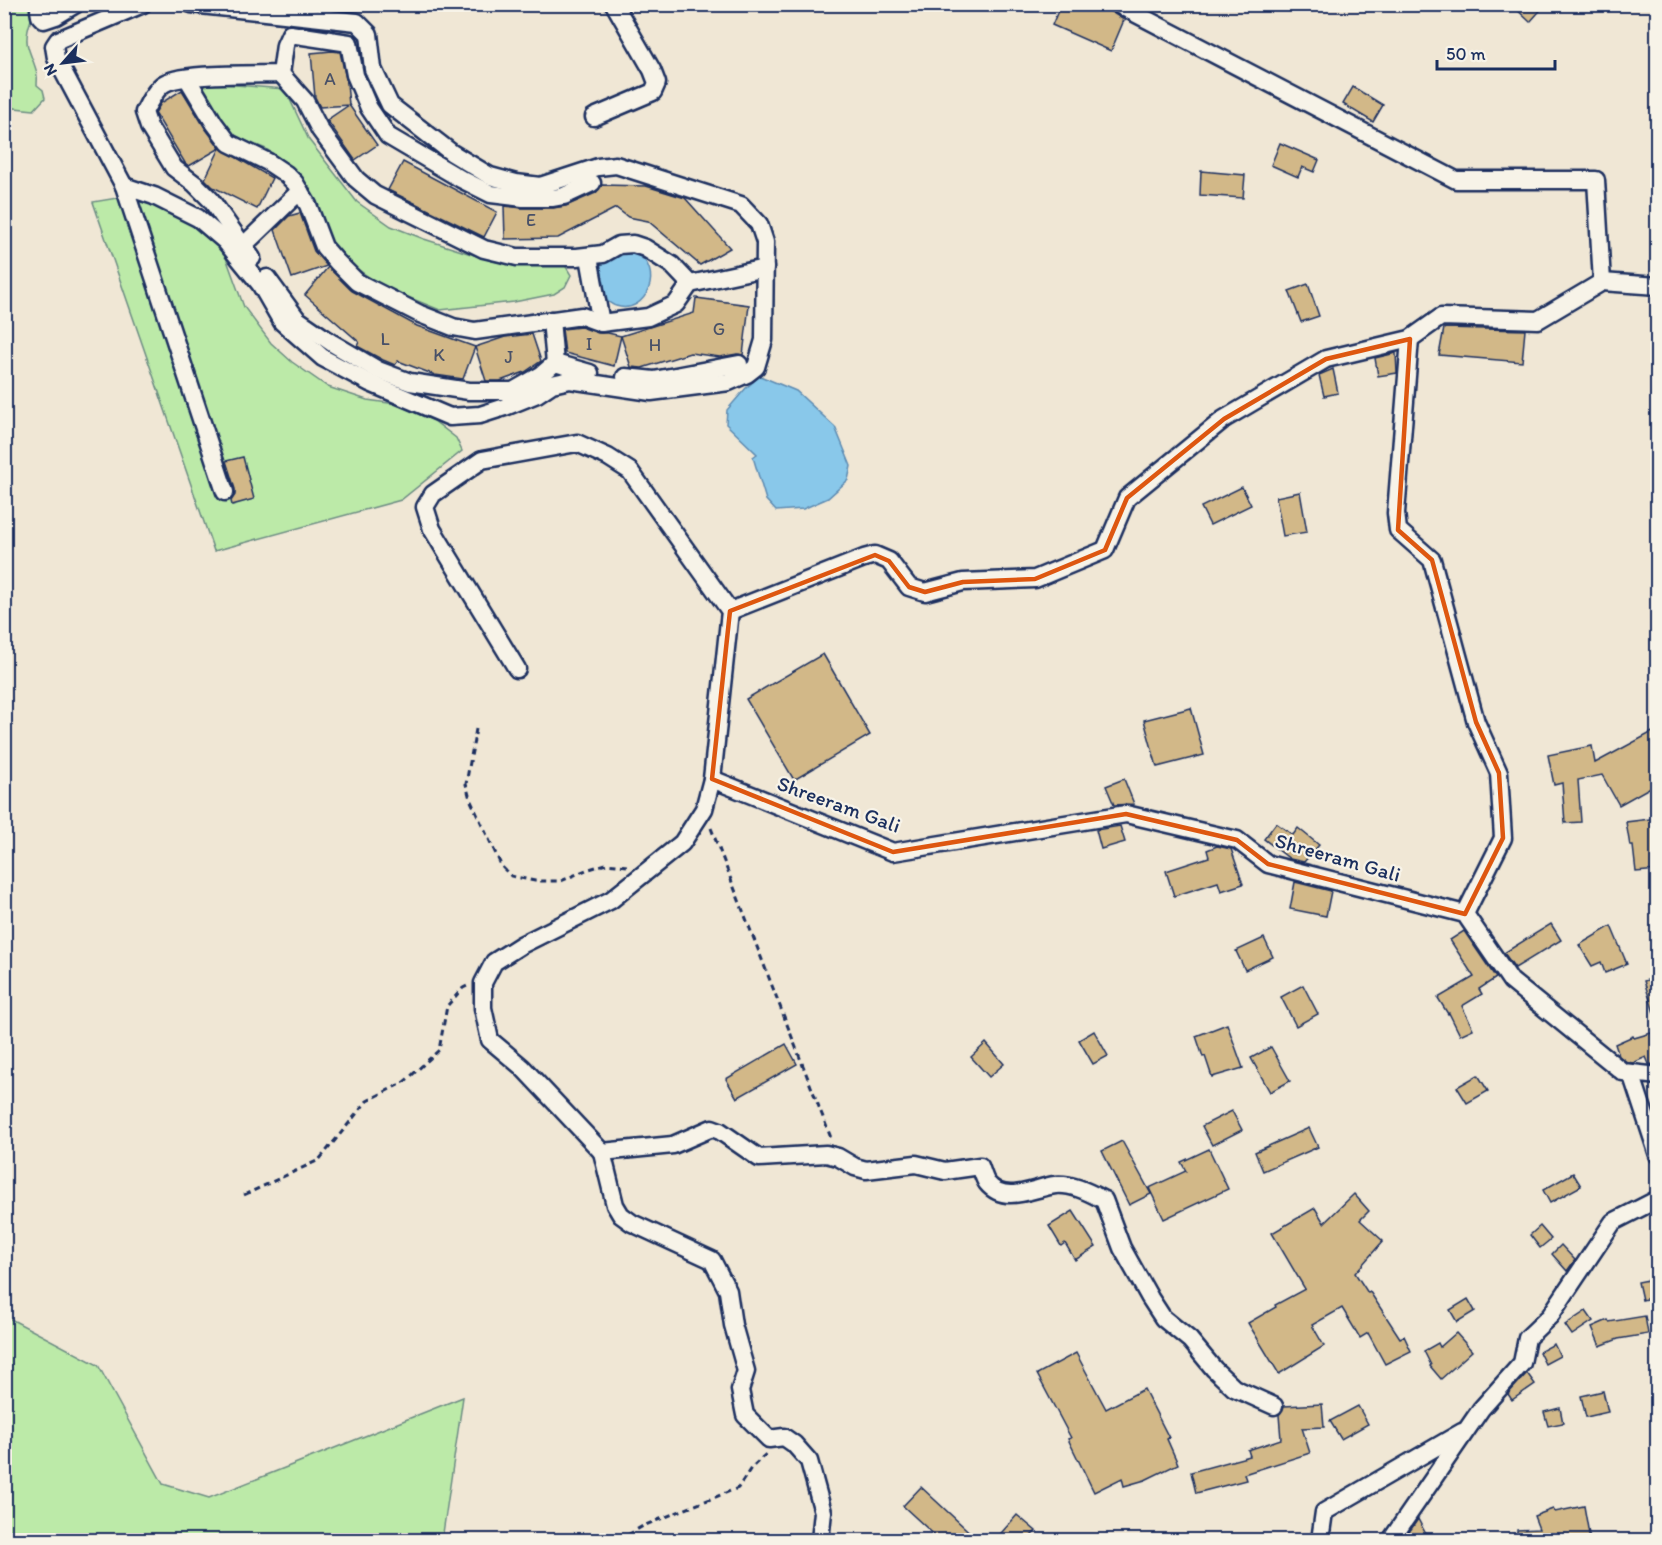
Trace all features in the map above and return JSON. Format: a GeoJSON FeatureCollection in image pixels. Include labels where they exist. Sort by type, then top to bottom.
{"type":"FeatureCollection","features":[{"type":"Feature","properties":{"kind":"street"},"geometry":{"type":"LineString","coordinates":[[41,4],[40,16],[44,20],[67,10],[72,33]]}},
{"type":"Feature","properties":{"kind":"street"},"geometry":{"type":"LineString","coordinates":[[143,4],[58,40],[54,46],[56,58],[124,186],[225,492]]}},
{"type":"Feature","properties":{"kind":"street"},"geometry":{"type":"LineString","coordinates":[[124,186],[154,195],[198,218],[225,241],[260,284],[282,322],[323,358],[369,383],[450,417],[480,415],[497,410],[537,394],[552,384],[570,380],[651,393],[729,382],[756,367],[764,340],[765,242],[759,224],[741,205],[616,165],[598,167],[540,186],[490,176],[452,153],[390,105],[373,69],[369,34],[357,22],[191,4]]}},
{"type":"Feature","properties":{"kind":"street"},"geometry":{"type":"LineString","coordinates":[[594,117],[652,92],[657,83],[652,70],[614,4]]}},
{"type":"Feature","properties":{"kind":"street"},"geometry":{"type":"LineString","coordinates":[[1117,4],[1456,180],[1596,180],[1602,282]]}},
{"type":"Feature","properties":{"kind":"street"},"geometry":{"type":"LineString","coordinates":[[281,74],[285,45],[290,34],[349,43],[355,75],[369,108],[388,136],[461,180],[491,194],[523,198],[564,196],[592,183]]}},
{"type":"Feature","properties":{"kind":"street"},"geometry":{"type":"LineString","coordinates":[[555,363],[541,375],[513,391],[469,391],[410,382],[378,370],[332,343],[297,319],[211,200],[174,168],[149,127],[144,112],[151,98],[164,84],[187,78],[281,74],[305,100],[320,130],[356,179],[375,195],[484,249],[517,257],[589,257],[603,254],[619,245],[633,244],[645,248],[672,265],[690,284]]}},
{"type":"Feature","properties":{"kind":"street"},"geometry":{"type":"LineString","coordinates":[[187,78],[229,143],[268,162],[286,174],[308,205],[324,247],[357,282],[420,314],[453,327],[482,331],[582,316],[601,322],[648,317],[676,304],[690,284],[765,268]]}},
{"type":"Feature","properties":{"kind":"street"},"geometry":{"type":"LineString","coordinates":[[243,246],[300,191]]}},
{"type":"Feature","properties":{"kind":"street"},"geometry":{"type":"LineString","coordinates":[[589,257],[601,322]]}},
{"type":"Feature","properties":{"kind":"street"},"geometry":{"type":"LineString","coordinates":[[730,610],[875,555],[889,561],[909,587],[925,592],[963,582],[1035,579],[1105,550],[1127,498],[1224,419],[1326,358],[1410,339],[1441,317],[1538,320],[1602,282],[1658,286]]}},
{"type":"Feature","properties":{"kind":"street"},"geometry":{"type":"LineString","coordinates":[[551,320],[555,363]]}},
{"type":"Feature","properties":{"kind":"street"},"geometry":{"type":"LineString","coordinates":[[1410,339],[1396,513],[1398,530],[1432,560],[1476,722],[1499,773],[1503,838],[1465,914],[1511,981],[1623,1072],[1658,1076]]}},
{"type":"Feature","properties":{"kind":"street"},"geometry":{"type":"LineString","coordinates":[[555,363],[589,373],[641,380],[654,380],[739,364]]}},
{"type":"Feature","properties":{"kind":"street"},"geometry":{"type":"LineString","coordinates":[[517,669],[432,529],[425,507],[433,494],[482,460],[577,443],[616,461],[630,471],[730,610],[712,779],[704,809],[682,843],[611,900],[521,945],[494,962],[483,983],[483,1008],[490,1040],[522,1067],[602,1152],[615,1205],[621,1215],[711,1260],[728,1291],[746,1371],[740,1390],[744,1415],[769,1439],[784,1437],[794,1444],[809,1461],[823,1512],[820,1540]]}},
{"type":"Feature","properties":{"kind":"street","name":"Shreeram Gali"},"geometry":{"type":"LineString","coordinates":[[712,779],[893,852],[1126,814],[1237,840],[1268,864],[1465,914]]}},
{"type":"Feature","properties":{"kind":"street"},"geometry":{"type":"LineString","coordinates":[[1631,1073],[1658,1155]]}},
{"type":"Feature","properties":{"kind":"street"},"geometry":{"type":"LineString","coordinates":[[602,1152],[673,1145],[712,1128],[759,1158],[826,1154],[866,1170],[916,1164],[945,1171],[980,1166],[988,1184],[1005,1195],[1056,1185],[1080,1189],[1104,1200],[1122,1248],[1163,1318],[1190,1340],[1214,1369],[1234,1388],[1275,1406]]}},
{"type":"Feature","properties":{"kind":"street"},"geometry":{"type":"LineString","coordinates":[[1391,1540],[1481,1409],[1522,1363],[1527,1338],[1550,1316],[1613,1222],[1658,1199]]}},
{"type":"Feature","properties":{"kind":"street"},"geometry":{"type":"LineString","coordinates":[[1320,1540],[1324,1512],[1466,1430]]}},
{"type":"Feature","properties":{"kind":"path"},"geometry":{"type":"LineString","coordinates":[[476,729],[466,784],[470,799],[502,867],[511,876],[535,881],[561,880],[606,864],[650,868]]}},
{"type":"Feature","properties":{"kind":"path"},"geometry":{"type":"LineString","coordinates":[[704,809],[838,1157]]}},
{"type":"Feature","properties":{"kind":"path"},"geometry":{"type":"LineString","coordinates":[[244,1195],[319,1160],[367,1101],[404,1082],[439,1050],[447,1006],[463,988],[474,983],[483,983]]}},
{"type":"Feature","properties":{"kind":"path"},"geometry":{"type":"LineString","coordinates":[[619,1540],[643,1526],[738,1488],[751,1468],[784,1437]]}},
{"type":"Feature","properties":{"kind":"highlighted area"},"geometry":{"type":"Polygon","coordinates":[[[1410,339],[1398,530],[1432,560],[1476,722],[1499,773],[1503,838],[1465,914],[1268,864],[1237,840],[1126,814],[893,852],[712,779],[730,611],[875,555],[889,561],[909,587],[925,592],[963,582],[1035,579],[1105,550],[1127,498],[1224,419],[1326,359],[1410,339]]]}},
{"type":"Feature","properties":{"kind":"green space"},"geometry":{"type":"Polygon","coordinates":[[[4,5],[36,5],[29,26],[27,42],[36,70],[37,85],[43,90],[45,98],[34,110],[5,107],[4,5]]]}},
{"type":"Feature","properties":{"kind":"green space"},"geometry":{"type":"Polygon","coordinates":[[[199,82],[285,89],[309,140],[357,202],[391,226],[493,261],[518,265],[565,265],[571,275],[565,287],[554,294],[514,302],[440,310],[383,287],[332,251],[315,202],[288,164],[266,149],[226,133],[199,82]]]}},
{"type":"Feature","properties":{"kind":"green space"},"geometry":{"type":"Polygon","coordinates":[[[129,196],[184,212],[224,252],[244,307],[271,343],[292,362],[328,387],[367,400],[396,404],[434,421],[456,438],[462,451],[401,500],[214,551],[93,202],[129,196]]]}},
{"type":"Feature","properties":{"kind":"green space"},"geometry":{"type":"Polygon","coordinates":[[[5,1316],[98,1365],[163,1484],[209,1498],[463,1397],[442,1540],[5,1540],[5,1316]]]}},
{"type":"Feature","properties":{"kind":"water"},"geometry":{"type":"Polygon","coordinates":[[[622,251],[635,253],[645,261],[651,279],[644,298],[627,307],[614,305],[604,299],[598,269],[607,256],[622,251]]]}},
{"type":"Feature","properties":{"kind":"water"},"geometry":{"type":"Polygon","coordinates":[[[760,376],[796,391],[835,427],[851,466],[848,480],[828,498],[803,509],[776,511],[766,500],[753,457],[757,454],[726,424],[727,410],[760,376]]]}},
{"type":"Feature","properties":{"kind":"building"},"geometry":{"type":"Polygon","coordinates":[[[1061,4],[1099,4],[1124,20],[1111,51],[1052,25],[1061,4]]]}},
{"type":"Feature","properties":{"kind":"building"},"geometry":{"type":"Polygon","coordinates":[[[1511,4],[1546,4],[1530,22],[1511,4]]]}},
{"type":"Feature","properties":{"kind":"building"},"geometry":{"type":"Polygon","coordinates":[[[340,52],[349,105],[320,107],[315,97],[311,53],[340,52]]]}},
{"type":"Feature","properties":{"kind":"building"},"geometry":{"type":"Polygon","coordinates":[[[1353,87],[1383,105],[1373,122],[1343,104],[1353,87]]]}},
{"type":"Feature","properties":{"kind":"building"},"geometry":{"type":"Polygon","coordinates":[[[182,90],[220,148],[189,166],[155,113],[161,103],[182,90]]]}},
{"type":"Feature","properties":{"kind":"building"},"geometry":{"type":"Polygon","coordinates":[[[349,105],[377,145],[355,160],[327,120],[349,105]]]}},
{"type":"Feature","properties":{"kind":"building"},"geometry":{"type":"Polygon","coordinates":[[[1280,143],[1319,160],[1314,172],[1302,167],[1298,177],[1271,165],[1280,143]]]}},
{"type":"Feature","properties":{"kind":"building"},"geometry":{"type":"Polygon","coordinates":[[[220,148],[272,178],[257,209],[213,187],[205,179],[220,148]]]}},
{"type":"Feature","properties":{"kind":"building"},"geometry":{"type":"Polygon","coordinates":[[[403,162],[497,212],[484,237],[388,190],[403,162]]]}},
{"type":"Feature","properties":{"kind":"building"},"geometry":{"type":"Polygon","coordinates":[[[1201,171],[1245,175],[1243,198],[1200,195],[1201,171]]]}},
{"type":"Feature","properties":{"kind":"building"},"geometry":{"type":"Polygon","coordinates":[[[602,185],[646,186],[685,198],[730,248],[700,265],[648,221],[628,217],[616,208],[558,238],[505,239],[504,206],[553,208],[566,206],[596,193],[602,185]]]}},
{"type":"Feature","properties":{"kind":"building"},"geometry":{"type":"Polygon","coordinates":[[[300,213],[314,251],[327,266],[292,278],[275,230],[289,216],[300,213]]]}},
{"type":"Feature","properties":{"kind":"building"},"geometry":{"type":"Polygon","coordinates":[[[328,267],[352,291],[417,326],[475,347],[463,379],[435,375],[398,361],[395,365],[357,346],[359,342],[305,295],[328,267]]]}},
{"type":"Feature","properties":{"kind":"building"},"geometry":{"type":"Polygon","coordinates":[[[1308,284],[1319,316],[1301,322],[1289,291],[1308,284]]]}},
{"type":"Feature","properties":{"kind":"building"},"geometry":{"type":"Polygon","coordinates":[[[696,298],[749,305],[743,355],[720,357],[690,353],[642,368],[631,367],[621,336],[694,313],[696,298]]]}},
{"type":"Feature","properties":{"kind":"building"},"geometry":{"type":"Polygon","coordinates":[[[581,327],[598,333],[621,336],[614,366],[565,353],[562,329],[581,327]]]}},
{"type":"Feature","properties":{"kind":"building"},"geometry":{"type":"Polygon","coordinates":[[[1444,328],[1525,330],[1522,362],[1439,355],[1444,328]]]}},
{"type":"Feature","properties":{"kind":"building"},"geometry":{"type":"Polygon","coordinates":[[[532,334],[541,361],[525,372],[500,381],[486,381],[475,347],[505,337],[532,334]]]}},
{"type":"Feature","properties":{"kind":"building"},"geometry":{"type":"Polygon","coordinates":[[[1396,353],[1397,373],[1378,376],[1375,358],[1396,353]]]}},
{"type":"Feature","properties":{"kind":"building"},"geometry":{"type":"Polygon","coordinates":[[[1333,369],[1338,393],[1324,396],[1319,375],[1333,369]]]}},
{"type":"Feature","properties":{"kind":"building"},"geometry":{"type":"Polygon","coordinates":[[[243,457],[254,499],[232,505],[235,489],[226,461],[243,457]]]}},
{"type":"Feature","properties":{"kind":"building"},"geometry":{"type":"Polygon","coordinates":[[[1242,487],[1251,505],[1210,525],[1201,507],[1242,487]]]}},
{"type":"Feature","properties":{"kind":"building"},"geometry":{"type":"Polygon","coordinates":[[[1300,492],[1307,532],[1283,536],[1276,497],[1300,492]]]}},
{"type":"Feature","properties":{"kind":"building"},"geometry":{"type":"Polygon","coordinates":[[[823,654],[870,735],[794,780],[746,699],[823,654]]]}},
{"type":"Feature","properties":{"kind":"building"},"geometry":{"type":"Polygon","coordinates":[[[1191,708],[1204,755],[1157,767],[1144,720],[1191,708]]]}},
{"type":"Feature","properties":{"kind":"building"},"geometry":{"type":"Polygon","coordinates":[[[1658,729],[1658,783],[1619,805],[1602,775],[1578,780],[1581,822],[1565,823],[1562,783],[1554,785],[1548,755],[1592,746],[1595,763],[1658,729]]]}},
{"type":"Feature","properties":{"kind":"building"},"geometry":{"type":"Polygon","coordinates":[[[1124,779],[1134,804],[1114,805],[1106,786],[1124,779]]]}},
{"type":"Feature","properties":{"kind":"building"},"geometry":{"type":"Polygon","coordinates":[[[1658,818],[1658,870],[1636,872],[1633,846],[1630,846],[1626,822],[1658,818]]]}},
{"type":"Feature","properties":{"kind":"building"},"geometry":{"type":"Polygon","coordinates":[[[1276,823],[1293,835],[1298,828],[1319,845],[1304,862],[1290,859],[1264,839],[1276,823]]]}},
{"type":"Feature","properties":{"kind":"building"},"geometry":{"type":"Polygon","coordinates":[[[1120,826],[1125,842],[1101,849],[1096,830],[1120,826]]]}},
{"type":"Feature","properties":{"kind":"building"},"geometry":{"type":"Polygon","coordinates":[[[1217,846],[1231,849],[1243,884],[1221,891],[1218,882],[1174,896],[1166,871],[1209,857],[1207,850],[1217,846]]]}},
{"type":"Feature","properties":{"kind":"building"},"geometry":{"type":"Polygon","coordinates":[[[1295,882],[1331,891],[1326,916],[1290,909],[1295,882]]]}},
{"type":"Feature","properties":{"kind":"building"},"geometry":{"type":"Polygon","coordinates":[[[1551,924],[1561,940],[1515,968],[1504,953],[1551,924]]]}},
{"type":"Feature","properties":{"kind":"building"},"geometry":{"type":"Polygon","coordinates":[[[1611,926],[1627,964],[1605,973],[1601,962],[1592,966],[1579,945],[1611,926]]]}},
{"type":"Feature","properties":{"kind":"building"},"geometry":{"type":"Polygon","coordinates":[[[1464,931],[1496,978],[1479,989],[1482,994],[1462,1006],[1473,1029],[1460,1035],[1438,998],[1474,977],[1450,940],[1464,931]]]}},
{"type":"Feature","properties":{"kind":"building"},"geometry":{"type":"Polygon","coordinates":[[[1264,938],[1273,957],[1245,970],[1236,951],[1264,938]]]}},
{"type":"Feature","properties":{"kind":"building"},"geometry":{"type":"Polygon","coordinates":[[[1658,977],[1658,1015],[1655,1016],[1644,981],[1658,977]]]}},
{"type":"Feature","properties":{"kind":"building"},"geometry":{"type":"Polygon","coordinates":[[[1303,985],[1318,1014],[1296,1026],[1281,997],[1303,985]]]}},
{"type":"Feature","properties":{"kind":"building"},"geometry":{"type":"Polygon","coordinates":[[[1227,1024],[1243,1068],[1212,1077],[1196,1036],[1227,1024]]]}},
{"type":"Feature","properties":{"kind":"building"},"geometry":{"type":"Polygon","coordinates":[[[1094,1031],[1108,1056],[1093,1064],[1079,1040],[1094,1031]]]}},
{"type":"Feature","properties":{"kind":"building"},"geometry":{"type":"Polygon","coordinates":[[[1658,1031],[1658,1065],[1649,1064],[1646,1057],[1633,1063],[1619,1056],[1615,1044],[1633,1036],[1634,1038],[1658,1031]]]}},
{"type":"Feature","properties":{"kind":"building"},"geometry":{"type":"Polygon","coordinates":[[[986,1043],[1004,1064],[989,1077],[971,1057],[986,1043]]]}},
{"type":"Feature","properties":{"kind":"building"},"geometry":{"type":"Polygon","coordinates":[[[786,1044],[797,1064],[737,1098],[726,1079],[786,1044]]]}},
{"type":"Feature","properties":{"kind":"building"},"geometry":{"type":"Polygon","coordinates":[[[1271,1047],[1290,1081],[1270,1092],[1251,1058],[1271,1047]]]}},
{"type":"Feature","properties":{"kind":"building"},"geometry":{"type":"Polygon","coordinates":[[[1478,1075],[1488,1091],[1467,1103],[1457,1087],[1478,1075]]]}},
{"type":"Feature","properties":{"kind":"building"},"geometry":{"type":"Polygon","coordinates":[[[1232,1111],[1242,1130],[1212,1145],[1202,1126],[1232,1111]]]}},
{"type":"Feature","properties":{"kind":"building"},"geometry":{"type":"Polygon","coordinates":[[[1309,1128],[1318,1147],[1263,1171],[1255,1152],[1309,1128]]]}},
{"type":"Feature","properties":{"kind":"building"},"geometry":{"type":"Polygon","coordinates":[[[1122,1141],[1151,1194],[1129,1205],[1102,1151],[1122,1141]]]}},
{"type":"Feature","properties":{"kind":"building"},"geometry":{"type":"Polygon","coordinates":[[[1209,1149],[1228,1189],[1164,1219],[1149,1188],[1186,1171],[1181,1162],[1209,1149]]]}},
{"type":"Feature","properties":{"kind":"building"},"geometry":{"type":"Polygon","coordinates":[[[1573,1173],[1581,1186],[1550,1203],[1543,1190],[1573,1173]]]}},
{"type":"Feature","properties":{"kind":"building"},"geometry":{"type":"Polygon","coordinates":[[[1354,1194],[1369,1211],[1360,1220],[1383,1241],[1355,1273],[1400,1338],[1404,1336],[1411,1351],[1385,1364],[1368,1333],[1360,1338],[1342,1308],[1312,1325],[1324,1346],[1279,1374],[1248,1323],[1305,1289],[1272,1233],[1315,1208],[1324,1223],[1354,1194]]]}},
{"type":"Feature","properties":{"kind":"building"},"geometry":{"type":"Polygon","coordinates":[[[1073,1211],[1096,1247],[1075,1260],[1065,1243],[1061,1246],[1049,1226],[1073,1211]]]}},
{"type":"Feature","properties":{"kind":"building"},"geometry":{"type":"Polygon","coordinates":[[[1540,1226],[1551,1239],[1540,1248],[1530,1235],[1540,1226]]]}},
{"type":"Feature","properties":{"kind":"building"},"geometry":{"type":"Polygon","coordinates":[[[1561,1245],[1575,1260],[1567,1271],[1552,1254],[1561,1245]]]}},
{"type":"Feature","properties":{"kind":"building"},"geometry":{"type":"Polygon","coordinates":[[[1658,1278],[1658,1296],[1642,1300],[1638,1282],[1658,1278]]]}},
{"type":"Feature","properties":{"kind":"building"},"geometry":{"type":"Polygon","coordinates":[[[1468,1299],[1475,1311],[1457,1322],[1450,1310],[1468,1299]]]}},
{"type":"Feature","properties":{"kind":"building"},"geometry":{"type":"Polygon","coordinates":[[[1586,1311],[1593,1321],[1572,1335],[1565,1325],[1586,1311]]]}},
{"type":"Feature","properties":{"kind":"building"},"geometry":{"type":"Polygon","coordinates":[[[1645,1316],[1648,1334],[1618,1339],[1600,1346],[1592,1327],[1608,1320],[1609,1322],[1645,1316]]]}},
{"type":"Feature","properties":{"kind":"building"},"geometry":{"type":"Polygon","coordinates":[[[1456,1333],[1472,1351],[1441,1379],[1430,1366],[1424,1351],[1438,1343],[1440,1347],[1456,1333]]]}},
{"type":"Feature","properties":{"kind":"building"},"geometry":{"type":"Polygon","coordinates":[[[1554,1344],[1560,1356],[1545,1364],[1539,1352],[1554,1344]]]}},
{"type":"Feature","properties":{"kind":"building"},"geometry":{"type":"Polygon","coordinates":[[[1076,1353],[1106,1409],[1144,1389],[1169,1438],[1167,1439],[1178,1464],[1145,1480],[1124,1486],[1122,1478],[1094,1492],[1068,1439],[1071,1438],[1037,1374],[1076,1353]]]}},
{"type":"Feature","properties":{"kind":"building"},"geometry":{"type":"Polygon","coordinates":[[[1527,1373],[1535,1384],[1512,1400],[1508,1394],[1527,1373]]]}},
{"type":"Feature","properties":{"kind":"building"},"geometry":{"type":"Polygon","coordinates":[[[1603,1391],[1608,1412],[1586,1417],[1581,1396],[1603,1391]]]}},
{"type":"Feature","properties":{"kind":"building"},"geometry":{"type":"Polygon","coordinates":[[[1322,1404],[1324,1427],[1302,1428],[1310,1453],[1244,1474],[1246,1480],[1196,1493],[1191,1472],[1250,1456],[1248,1450],[1281,1439],[1279,1415],[1284,1406],[1322,1404]]]}},
{"type":"Feature","properties":{"kind":"building"},"geometry":{"type":"Polygon","coordinates":[[[1358,1406],[1368,1424],[1341,1439],[1330,1421],[1358,1406]]]}},
{"type":"Feature","properties":{"kind":"building"},"geometry":{"type":"Polygon","coordinates":[[[1560,1408],[1563,1423],[1548,1426],[1544,1412],[1560,1408]]]}},
{"type":"Feature","properties":{"kind":"building"},"geometry":{"type":"Polygon","coordinates":[[[921,1487],[978,1540],[940,1540],[903,1506],[921,1487]]]}},
{"type":"Feature","properties":{"kind":"building"},"geometry":{"type":"Polygon","coordinates":[[[1584,1506],[1590,1540],[1517,1540],[1517,1530],[1539,1529],[1534,1516],[1553,1509],[1555,1512],[1584,1506]]]}},
{"type":"Feature","properties":{"kind":"building"},"geometry":{"type":"Polygon","coordinates":[[[1017,1515],[1036,1531],[1027,1540],[995,1540],[1017,1515]]]}},
{"type":"Feature","properties":{"kind":"building"},"geometry":{"type":"Polygon","coordinates":[[[1418,1519],[1429,1540],[1406,1540],[1405,1538],[1418,1519]]]}}]}
